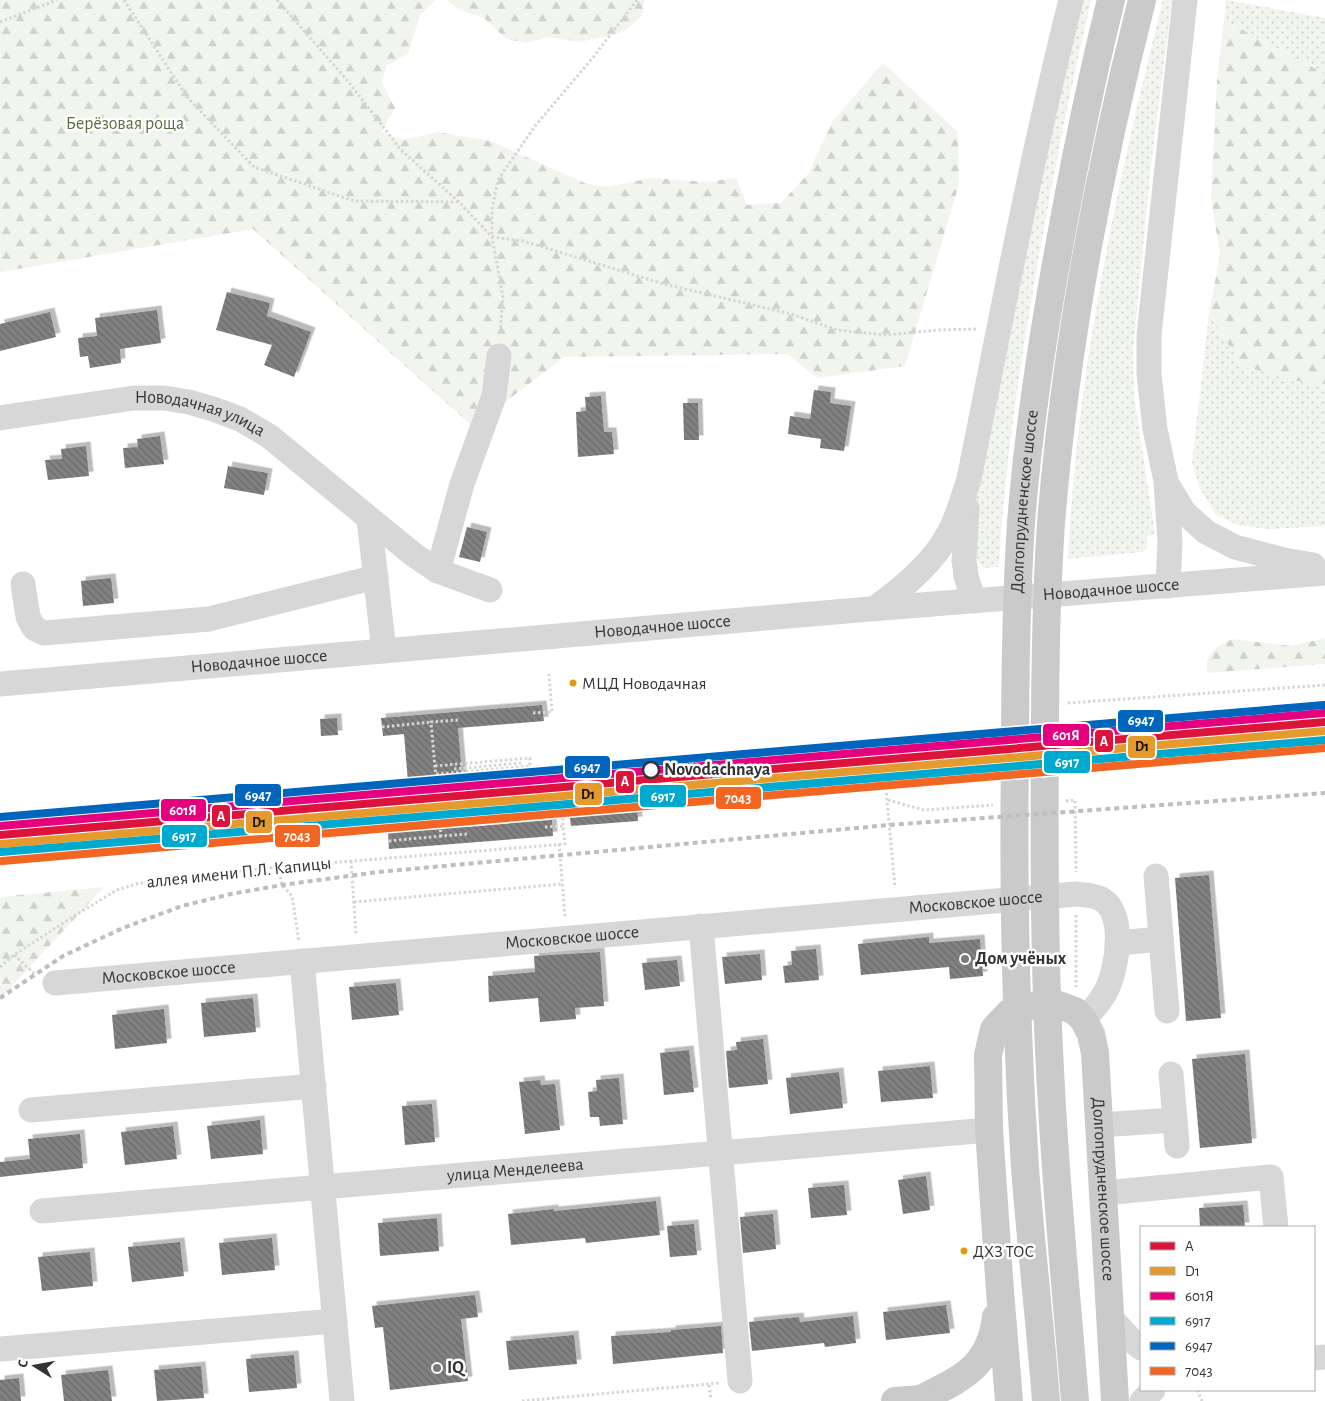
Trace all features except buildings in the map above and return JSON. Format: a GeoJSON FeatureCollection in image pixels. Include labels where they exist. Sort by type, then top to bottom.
{"type":"FeatureCollection","features":[{"type":"Feature","properties":{"kind":"main road","name":"Долгопрудненское шоссе"},"geometry":{"type":"LineString","coordinates":[[1046,1401],[1026,1173],[1020,1071],[1015,897],[1016,663],[1022,522],[1032,419],[1061,232],[1082,127],[1111,0]]}},
{"type":"Feature","properties":{"kind":"main road","name":"Долгопрудненское шоссе"},"geometry":{"type":"LineString","coordinates":[[1075,1401],[1056,1170],[1046,974],[1044,849],[1045,664],[1051,525],[1060,441],[1090,237],[1142,0]]}},
{"type":"Feature","properties":{"kind":"main road"},"geometry":{"type":"LineString","coordinates":[[1009,1401],[989,1130],[988,1055],[994,1030],[1009,1013],[1026,1006],[1059,1005],[1075,1011],[1083,1019]]}},
{"type":"Feature","properties":{"kind":"main road","name":"Долгопрудненское шоссе"},"geometry":{"type":"LineString","coordinates":[[1083,1019],[1091,1034],[1095,1053],[1115,1401]]}},
{"type":"Feature","properties":{"kind":"main road"},"geometry":{"type":"LineString","coordinates":[[915,1400],[947,1386],[976,1367],[988,1350],[995,1329],[1000,1291]]}},
{"type":"Feature","properties":{"kind":"street"},"geometry":{"type":"LineString","coordinates":[[875,608],[891,597],[940,548],[957,516],[969,478],[1027,192],[1054,67],[1071,0]]}},
{"type":"Feature","properties":{"kind":"street"},"geometry":{"type":"LineString","coordinates":[[1168,586],[1170,542],[1166,481],[1155,430],[1149,374],[1149,336],[1185,0]]}},
{"type":"Feature","properties":{"kind":"street"},"geometry":{"type":"LineString","coordinates":[[438,571],[462,484],[494,396],[499,356]]}},
{"type":"Feature","properties":{"kind":"street","name":"Новодачная улица"},"geometry":{"type":"LineString","coordinates":[[0,418],[134,398],[164,398],[189,402],[240,418],[269,436],[414,555],[438,571],[490,590]]}},
{"type":"Feature","properties":{"kind":"street"},"geometry":{"type":"LineString","coordinates":[[969,478],[964,560],[966,576],[974,601]]}},
{"type":"Feature","properties":{"kind":"street"},"geometry":{"type":"LineString","coordinates":[[1166,481],[1184,512],[1206,532],[1235,547],[1284,560],[1325,567]]}},
{"type":"Feature","properties":{"kind":"street"},"geometry":{"type":"LineString","coordinates":[[369,519],[384,651]]}},
{"type":"Feature","properties":{"kind":"street","name":"Новодачное шоссе"},"geometry":{"type":"LineString","coordinates":[[0,684],[875,608],[1325,573]]}},
{"type":"Feature","properties":{"kind":"street"},"geometry":{"type":"LineString","coordinates":[[23,584],[28,617],[34,628],[44,633],[209,619],[376,577]]}},
{"type":"Feature","properties":{"kind":"street"},"geometry":{"type":"LineString","coordinates":[[1156,876],[1167,1011]]}},
{"type":"Feature","properties":{"kind":"street","name":"Московское шоссе"},"geometry":{"type":"LineString","coordinates":[[55,983],[897,908],[1076,894],[1099,898],[1108,905],[1116,920],[1117,943]]}},
{"type":"Feature","properties":{"kind":"street"},"geometry":{"type":"LineString","coordinates":[[701,926],[740,1381]]}},
{"type":"Feature","properties":{"kind":"street"},"geometry":{"type":"LineString","coordinates":[[1083,1019],[1093,1010],[1106,992],[1114,969],[1117,943],[1161,939]]}},
{"type":"Feature","properties":{"kind":"street"},"geometry":{"type":"LineString","coordinates":[[302,961],[342,1401]]}},
{"type":"Feature","properties":{"kind":"street"},"geometry":{"type":"LineString","coordinates":[[1171,1074],[1177,1146]]}},
{"type":"Feature","properties":{"kind":"street"},"geometry":{"type":"LineString","coordinates":[[31,1110],[314,1086]]}},
{"type":"Feature","properties":{"kind":"street"},"geometry":{"type":"LineString","coordinates":[[1100,1125],[1175,1120]]}},
{"type":"Feature","properties":{"kind":"street","name":"улица Менделеева"},"geometry":{"type":"LineString","coordinates":[[42,1211],[989,1130]]}},
{"type":"Feature","properties":{"kind":"street"},"geometry":{"type":"LineString","coordinates":[[1104,1193],[1271,1177],[1276,1226]]}},
{"type":"Feature","properties":{"kind":"street"},"geometry":{"type":"LineString","coordinates":[[1111,1318],[1140,1347]]}},
{"type":"Feature","properties":{"kind":"street"},"geometry":{"type":"LineString","coordinates":[[0,1349],[335,1321]]}},
{"type":"Feature","properties":{"kind":"street"},"geometry":{"type":"LineString","coordinates":[[1142,1401],[1152,1391]]}},
{"type":"Feature","properties":{"kind":"path"},"geometry":{"type":"LineString","coordinates":[[0,22],[58,0]]}},
{"type":"Feature","properties":{"kind":"path"},"geometry":{"type":"LineString","coordinates":[[124,0],[186,97],[254,167],[354,201],[458,202]]}},
{"type":"Feature","properties":{"kind":"path"},"geometry":{"type":"LineString","coordinates":[[276,0],[347,80],[401,150],[458,202],[492,237],[523,240],[664,284],[791,314],[837,330],[885,335],[938,330],[978,329]]}},
{"type":"Feature","properties":{"kind":"path"},"geometry":{"type":"LineString","coordinates":[[499,356],[503,297],[492,237],[492,210],[498,180],[535,126],[591,60],[636,0]]}},
{"type":"Feature","properties":{"kind":"path"},"geometry":{"type":"LineString","coordinates":[[533,714],[552,712],[549,674]]}},
{"type":"Feature","properties":{"kind":"path"},"geometry":{"type":"LineString","coordinates":[[1068,704],[1325,685]]}},
{"type":"Feature","properties":{"kind":"path"},"geometry":{"type":"LineString","coordinates":[[382,728],[458,720]]}},
{"type":"Feature","properties":{"kind":"path"},"geometry":{"type":"LineString","coordinates":[[431,722],[441,836]]}},
{"type":"Feature","properties":{"kind":"path"},"geometry":{"type":"LineString","coordinates":[[435,766],[454,769],[530,766],[530,758],[454,769],[436,774]]}},
{"type":"Feature","properties":{"kind":"path"},"geometry":{"type":"LineString","coordinates":[[454,769],[521,763]]}},
{"type":"Feature","properties":{"kind":"path"},"geometry":{"type":"LineString","coordinates":[[885,778],[897,908]]}},
{"type":"Feature","properties":{"kind":"path"},"geometry":{"type":"LineString","coordinates":[[888,800],[924,810],[999,805]]}},
{"type":"Feature","properties":{"kind":"path"},"geometry":{"type":"LineString","coordinates":[[561,805],[565,844],[559,844],[566,938]]}},
{"type":"Feature","properties":{"kind":"path"},"geometry":{"type":"LineString","coordinates":[[545,827],[563,826]]}},
{"type":"Feature","properties":{"kind":"path"},"geometry":{"type":"LineString","coordinates":[[388,841],[467,834]]}},
{"type":"Feature","properties":{"kind":"path","name":"аллея имени П.Л. Капицы"},"geometry":{"type":"LineString","coordinates":[[0,967],[14,955],[117,890],[136,884],[170,878],[278,867],[559,844]]}},
{"type":"Feature","properties":{"kind":"path"},"geometry":{"type":"LineString","coordinates":[[351,861],[358,956]]}},
{"type":"Feature","properties":{"kind":"path"},"geometry":{"type":"LineString","coordinates":[[278,867],[282,885],[292,896],[302,961]]}},
{"type":"Feature","properties":{"kind":"path"},"geometry":{"type":"LineString","coordinates":[[354,902],[562,884]]}},
{"type":"Feature","properties":{"kind":"path"},"geometry":{"type":"LineString","coordinates":[[14,955],[40,979],[55,983]]}},
{"type":"Feature","properties":{"kind":"path"},"geometry":{"type":"LineString","coordinates":[[522,1401],[740,1381]]}},
{"type":"Feature","properties":{"kind":"path"},"geometry":{"type":"LineString","coordinates":[[710,1385],[711,1398]]}},
{"type":"Feature","properties":{"kind":"green space","name":"Берёзовая роща"},"geometry":{"type":"Polygon","coordinates":[[[0,0],[436,0],[420,15],[408,54],[386,66],[382,83],[395,108],[381,132],[404,140],[438,132],[490,141],[587,184],[608,187],[651,178],[706,182],[736,178],[747,205],[781,203],[808,174],[832,122],[883,63],[958,132],[959,184],[905,366],[817,378],[788,354],[564,357],[473,427],[253,229],[0,272],[0,0]]]}},
{"type":"Feature","properties":{"kind":"green space"},"geometry":{"type":"Polygon","coordinates":[[[446,0],[644,0],[642,16],[623,32],[579,42],[548,37],[527,43],[506,39],[484,18],[460,10],[446,0]]]}},
{"type":"Feature","properties":{"kind":"green space"},"geometry":{"type":"Polygon","coordinates":[[[1082,0],[1091,0],[1060,142],[1028,320],[1008,461],[999,567],[984,568],[978,561],[969,529],[1006,337],[1082,0]]]}},
{"type":"Feature","properties":{"kind":"green space"},"geometry":{"type":"Polygon","coordinates":[[[1163,0],[1172,0],[1151,165],[1133,351],[1134,393],[1155,535],[1147,536],[1147,548],[1142,552],[1068,559],[1080,418],[1090,347],[1115,207],[1163,0]]]}},
{"type":"Feature","properties":{"kind":"green space"},"geometry":{"type":"Polygon","coordinates":[[[1226,0],[1325,18],[1325,74],[1224,20],[1226,0]]]}},
{"type":"Feature","properties":{"kind":"green space"},"geometry":{"type":"Polygon","coordinates":[[[1224,20],[1325,74],[1325,388],[1242,366],[1209,314],[1220,255],[1211,198],[1217,80],[1224,20]]]}},
{"type":"Feature","properties":{"kind":"green space"},"geometry":{"type":"Polygon","coordinates":[[[1209,314],[1242,366],[1325,388],[1325,526],[1268,529],[1238,525],[1216,515],[1200,489],[1192,462],[1209,314]]]}},
{"type":"Feature","properties":{"kind":"green space"},"geometry":{"type":"Polygon","coordinates":[[[1325,638],[1325,664],[1207,673],[1207,659],[1218,646],[1232,639],[1291,646],[1325,638]]]}},
{"type":"Feature","properties":{"kind":"green space"},"geometry":{"type":"Polygon","coordinates":[[[104,887],[0,999],[0,897],[104,887]]]}},
{"type":"Feature","properties":{"kind":"railway"},"geometry":{"type":"LineString","coordinates":[[0,998],[63,956],[123,928],[182,906],[231,894],[282,885],[378,872],[889,825],[1325,793]]}},
{"type":"Feature","properties":{"kind":"transit line","name":"6947"},"geometry":{"type":"LineString","coordinates":[[0,817],[1324,705]]}},
{"type":"Feature","properties":{"kind":"transit line","name":"601Я"},"geometry":{"type":"LineString","coordinates":[[0,826],[1324,713]]}},
{"type":"Feature","properties":{"kind":"transit line","name":"A"},"geometry":{"type":"LineString","coordinates":[[0,835],[1325,722]]}},
{"type":"Feature","properties":{"kind":"transit line","name":"D1"},"geometry":{"type":"LineString","coordinates":[[1,844],[1325,731]]}},
{"type":"Feature","properties":{"kind":"transit line","name":"6917"},"geometry":{"type":"LineString","coordinates":[[1,852],[1325,740]]}},
{"type":"Feature","properties":{"kind":"transit line","name":"7043"},"geometry":{"type":"LineString","coordinates":[[2,861],[1325,748]]}},
{"type":"Feature","properties":{"kind":"place","name":"МЦД Новодачная"},"geometry":{"type":"Point","coordinates":[573,683]}},
{"type":"Feature","properties":{"kind":"place","name":"Novodachnaya"},"geometry":{"type":"Point","coordinates":[651,770]}},
{"type":"Feature","properties":{"kind":"place","name":"Дом учёных"},"geometry":{"type":"Point","coordinates":[965,959]}},
{"type":"Feature","properties":{"kind":"place","name":"ДХЗ ТОС"},"geometry":{"type":"Point","coordinates":[964,1251]}},
{"type":"Feature","properties":{"kind":"place","name":"IQ"},"geometry":{"type":"Point","coordinates":[437,1368]}}]}
